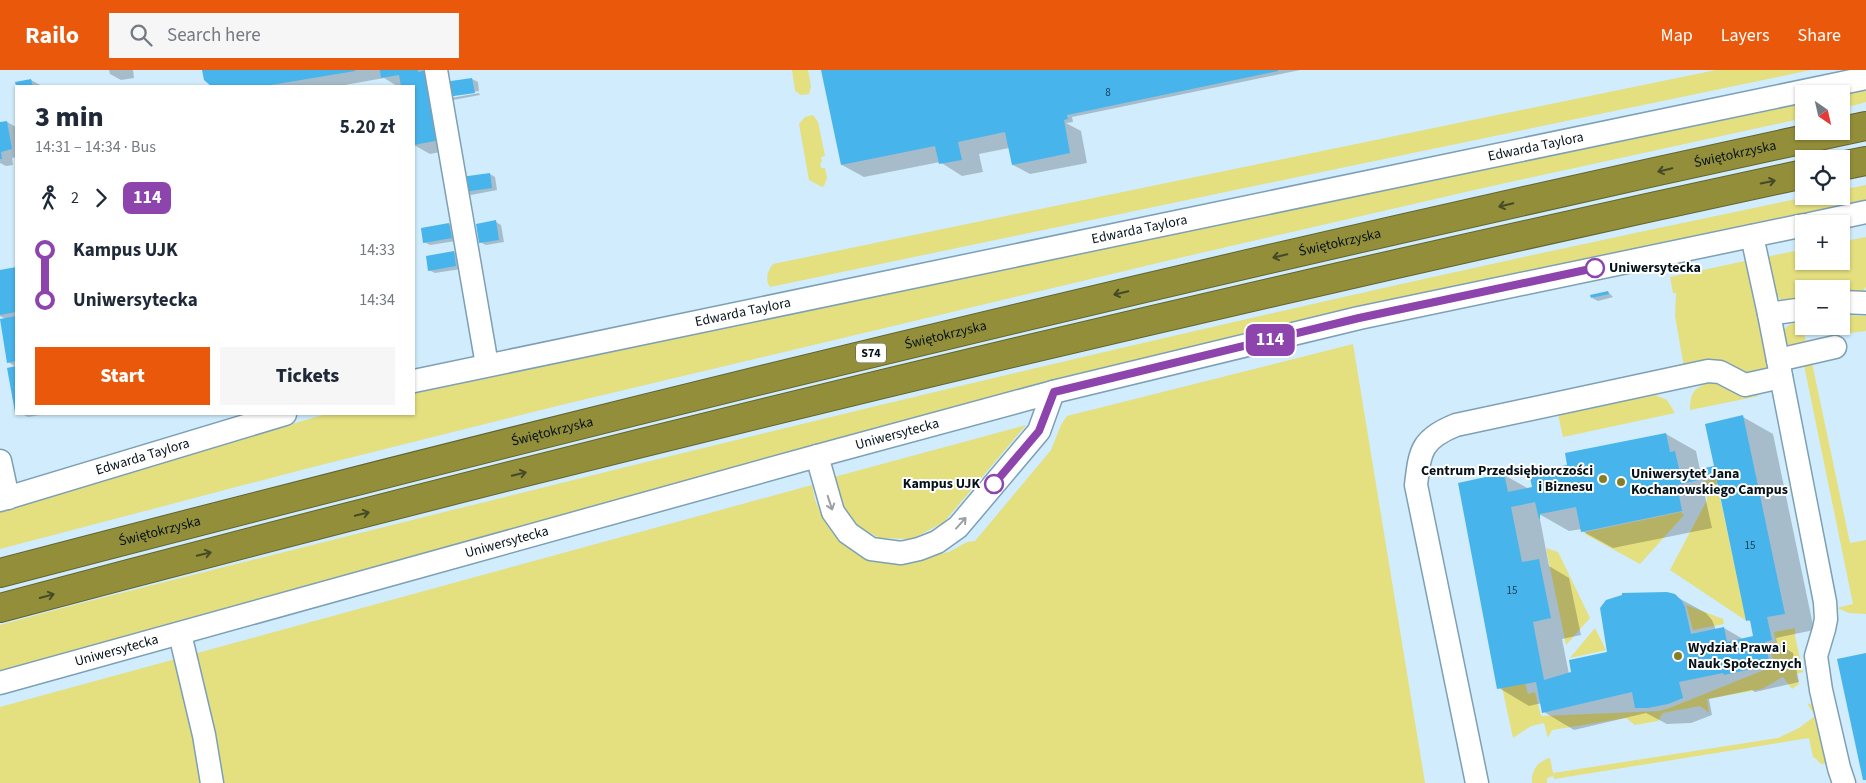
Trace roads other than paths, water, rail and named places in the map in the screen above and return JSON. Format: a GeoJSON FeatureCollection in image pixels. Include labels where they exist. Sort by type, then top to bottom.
{"type":"FeatureCollection","features":[{"type":"Feature","properties":{"kind":"highway","name":"Świętokrzyska"},"geometry":{"type":"LineString","coordinates":[[0,573],[366,478],[721,389],[1126,292],[1605,183],[1866,126]]}},
{"type":"Feature","properties":{"kind":"highway"},"geometry":{"type":"LineString","coordinates":[[1850,164],[1866,161]]}},
{"type":"Feature","properties":{"kind":"highway"},"geometry":{"type":"LineString","coordinates":[[0,608],[535,470],[960,366],[1284,290],[1795,176]]}},
{"type":"Feature","properties":{"kind":"street"},"geometry":{"type":"LineString","coordinates":[[436,70],[468,246],[487,365]]}},
{"type":"Feature","properties":{"kind":"street","name":"Edwarda Taylora"},"geometry":{"type":"LineString","coordinates":[[415,381],[1834,77],[1866,78]]}},
{"type":"Feature","properties":{"kind":"street"},"geometry":{"type":"LineString","coordinates":[[1850,215],[1866,212]]}},
{"type":"Feature","properties":{"kind":"street","name":"Uniwersytecka"},"geometry":{"type":"LineString","coordinates":[[0,683],[1054,392],[1359,318],[1795,227]]}},
{"type":"Feature","properties":{"kind":"street"},"geometry":{"type":"LineString","coordinates":[[1752,236],[1825,602],[1825,624],[1816,656],[1838,768],[1844,783]]}},
{"type":"Feature","properties":{"kind":"street"},"geometry":{"type":"LineString","coordinates":[[1850,302],[1866,303]]}},
{"type":"Feature","properties":{"kind":"street"},"geometry":{"type":"LineString","coordinates":[[1768,314],[1795,310]]}},
{"type":"Feature","properties":{"kind":"street"},"geometry":{"type":"LineString","coordinates":[[1477,783],[1416,485],[1420,454],[1428,443],[1441,431],[1456,426],[1708,371],[1720,372],[1745,385],[1835,347]]}},
{"type":"Feature","properties":{"kind":"street"},"geometry":{"type":"LineString","coordinates":[[817,456],[833,512],[848,533],[871,549],[901,553],[919,550],[937,542],[958,527],[1039,431],[1054,392]]}},
{"type":"Feature","properties":{"kind":"street","name":"Edwarda Taylora"},"geometry":{"type":"LineString","coordinates":[[4,499],[282,415]]}},
{"type":"Feature","properties":{"kind":"street"},"geometry":{"type":"LineString","coordinates":[[0,461],[4,499]]}},
{"type":"Feature","properties":{"kind":"street"},"geometry":{"type":"LineString","coordinates":[[180,634],[204,735],[212,783]]}},
{"type":"Feature","properties":{"kind":"place","name":"Uniwersytecka"},"geometry":{"type":"Point","coordinates":[1595,268]}},
{"type":"Feature","properties":{"kind":"place","name":"Centrum Przedsiębiorczości i Biznesu"},"geometry":{"type":"Point","coordinates":[1603,479]}},
{"type":"Feature","properties":{"kind":"place","name":"Uniwersytet Jana Kochanowskiego Campus"},"geometry":{"type":"Point","coordinates":[1621,482]}},
{"type":"Feature","properties":{"kind":"place","name":"Kampus UJK"},"geometry":{"type":"Point","coordinates":[994,484]}},
{"type":"Feature","properties":{"kind":"place","name":"Wydział Prawa i Nauk Społecznych"},"geometry":{"type":"Point","coordinates":[1678,656]}}]}
